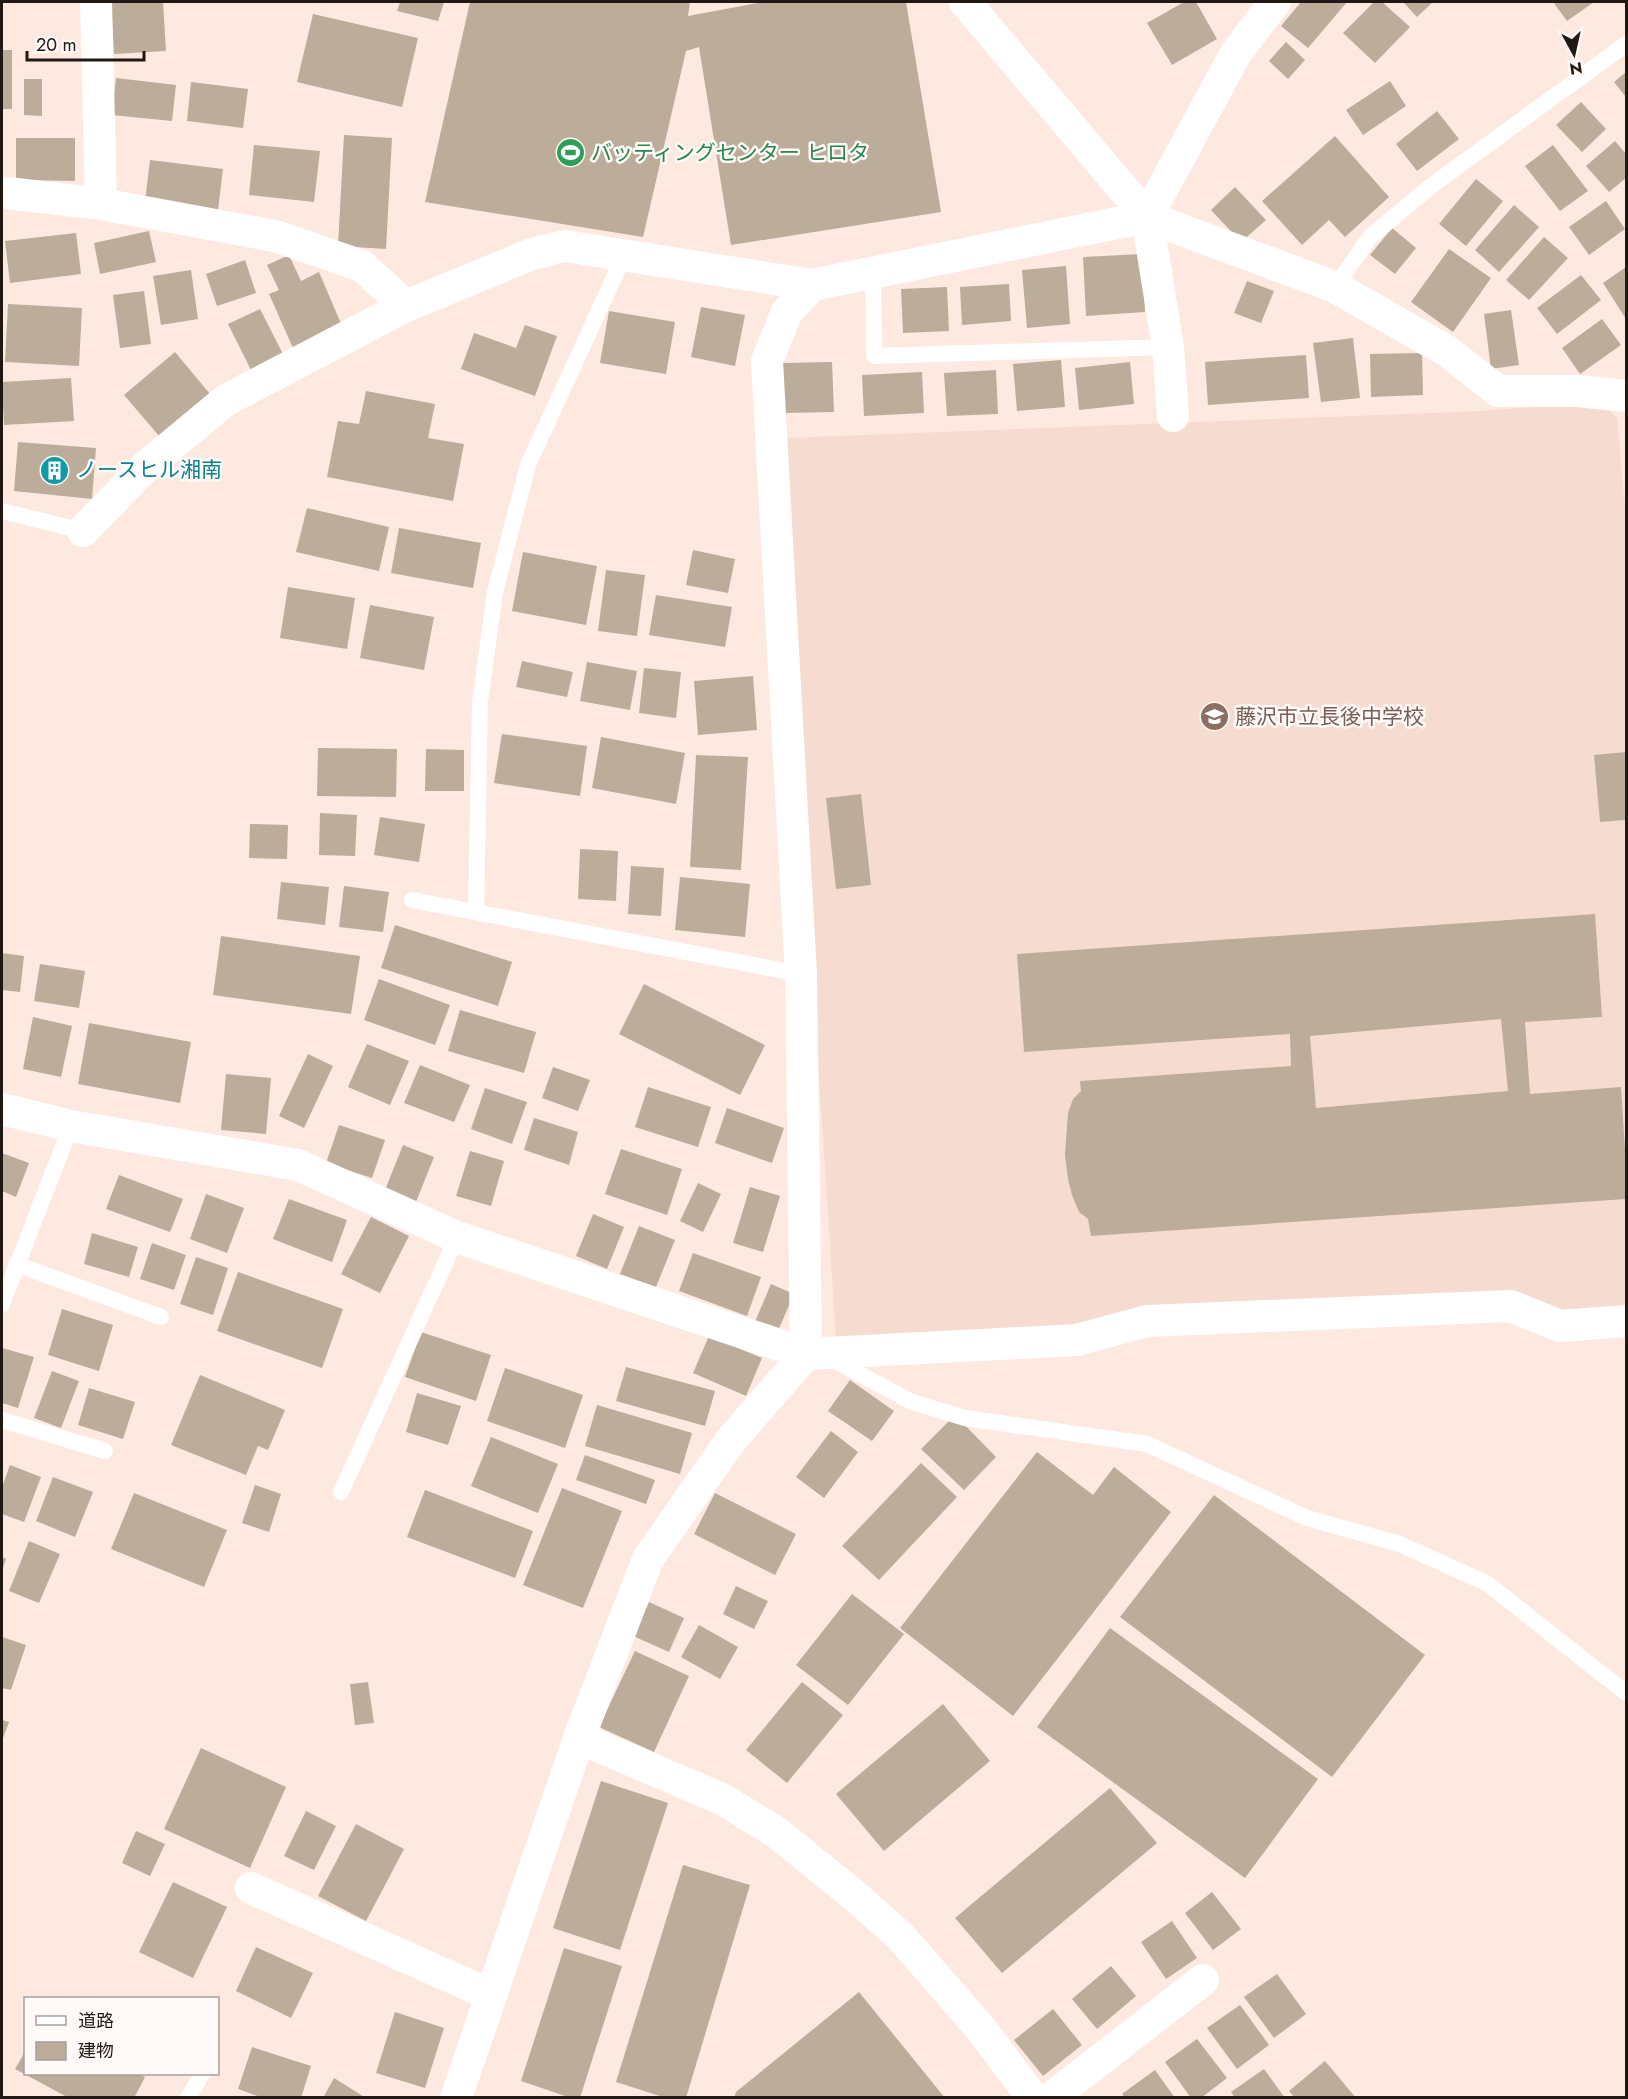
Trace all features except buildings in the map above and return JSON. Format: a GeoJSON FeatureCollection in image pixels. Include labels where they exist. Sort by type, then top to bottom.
{"type":"FeatureCollection","features":[{"type":"Feature","properties":{"kind":"street"},"geometry":{"type":"LineString","coordinates":[[96,2],[101,204]]}},
{"type":"Feature","properties":{"kind":"street"},"geometry":{"type":"LineString","coordinates":[[965,2],[1147,217],[1335,287],[1447,351],[1498,391],[1577,391],[1626,396]]}},
{"type":"Feature","properties":{"kind":"street"},"geometry":{"type":"LineString","coordinates":[[1173,416],[1168,347],[1147,217],[1236,53],[1275,2]]}},
{"type":"Feature","properties":{"kind":"street"},"geometry":{"type":"LineString","coordinates":[[8,193],[101,204],[275,236],[362,266],[406,306]]}},
{"type":"Feature","properties":{"kind":"street"},"geometry":{"type":"LineString","coordinates":[[83,531],[144,468],[226,400],[406,306],[532,254],[565,246],[812,285],[1147,217]]}},
{"type":"Feature","properties":{"kind":"street"},"geometry":{"type":"LineString","coordinates":[[456,2097],[579,1738],[648,1559],[730,1440],[813,1354],[801,974],[767,361],[787,312],[812,285]]}},
{"type":"Feature","properties":{"kind":"street"},"geometry":{"type":"LineString","coordinates":[[2,1109],[71,1126],[298,1165],[457,1237],[813,1354],[1077,1340],[1147,1321],[1476,1307],[1511,1306],[1560,1326],[1626,1321]]}},
{"type":"Feature","properties":{"kind":"street"},"geometry":{"type":"LineString","coordinates":[[579,1738],[722,1799],[776,1832],[855,1896],[901,1937],[981,2029],[1033,2097]]}},
{"type":"Feature","properties":{"kind":"street"},"geometry":{"type":"LineString","coordinates":[[251,1888],[491,1995]]}},
{"type":"Feature","properties":{"kind":"street"},"geometry":{"type":"LineString","coordinates":[[1051,2097],[1203,1980]]}},
{"type":"Feature","properties":{"kind":"lane"},"geometry":{"type":"LineString","coordinates":[[1335,287],[1370,237],[1431,186],[1626,44]]}},
{"type":"Feature","properties":{"kind":"lane"},"geometry":{"type":"LineString","coordinates":[[476,912],[480,702],[495,592],[528,465],[624,256]]}},
{"type":"Feature","properties":{"kind":"lane"},"geometry":{"type":"LineString","coordinates":[[873,272],[874,356],[1168,347]]}},
{"type":"Feature","properties":{"kind":"lane"},"geometry":{"type":"LineString","coordinates":[[2,511],[83,531]]}},
{"type":"Feature","properties":{"kind":"lane"},"geometry":{"type":"LineString","coordinates":[[412,900],[801,974]]}},
{"type":"Feature","properties":{"kind":"lane"},"geometry":{"type":"LineString","coordinates":[[2,1304],[71,1126]]}},
{"type":"Feature","properties":{"kind":"lane"},"geometry":{"type":"LineString","coordinates":[[341,1492],[457,1237]]}},
{"type":"Feature","properties":{"kind":"lane"},"geometry":{"type":"LineString","coordinates":[[16,1264],[161,1317]]}},
{"type":"Feature","properties":{"kind":"lane"},"geometry":{"type":"LineString","coordinates":[[813,1354],[912,1402],[965,1418],[1147,1444],[1307,1518],[1400,1544],[1488,1584],[1626,1693]]}},
{"type":"Feature","properties":{"kind":"lane"},"geometry":{"type":"LineString","coordinates":[[2,1420],[105,1451]]}},
{"type":"Feature","properties":{"kind":"lane"},"geometry":{"type":"LineString","coordinates":[[188,2097],[201,2075]]}},
{"type":"Feature","properties":{"kind":"shaded area","name":"藤沢市立長後中学校"},"geometry":{"type":"Polygon","coordinates":[[[1601,402],[1617,418],[1626,520],[1626,1310],[836,1338],[820,1093],[786,438],[1480,411],[1601,402]]]}},
{"type":"Feature","properties":{"kind":"place","name":"バッティングセンター ヒロタ"},"geometry":{"type":"Point","coordinates":[570,153]}},
{"type":"Feature","properties":{"kind":"place","name":"ノースヒル湘南"},"geometry":{"type":"Point","coordinates":[55,470]}},
{"type":"Feature","properties":{"kind":"place","name":"藤沢市立長後中学校"},"geometry":{"type":"Point","coordinates":[1214,717]}}]}
